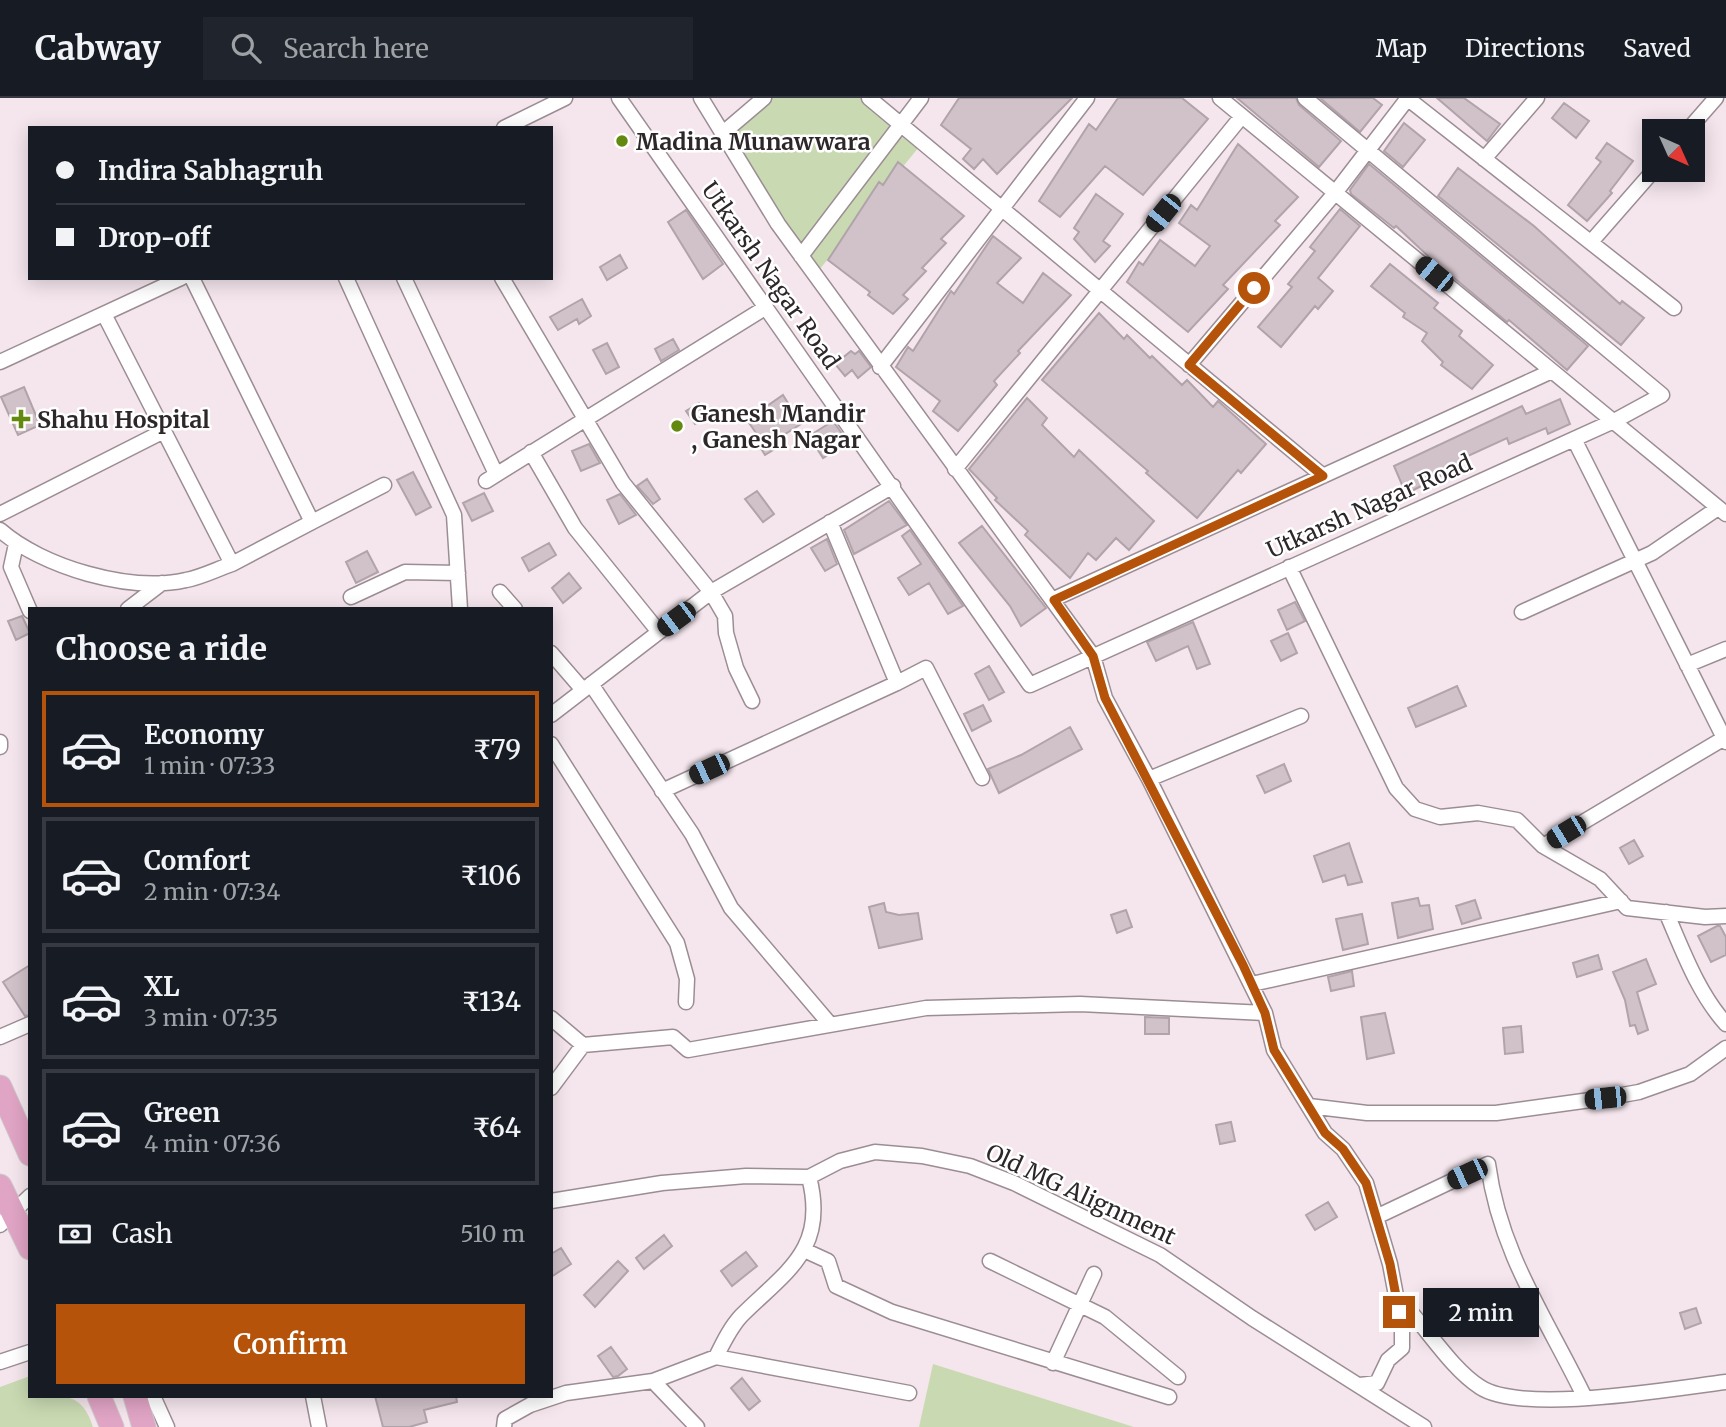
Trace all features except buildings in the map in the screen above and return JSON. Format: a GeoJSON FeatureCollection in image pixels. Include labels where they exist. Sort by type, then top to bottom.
{"type":"FeatureCollection","features":[{"type":"Feature","properties":{"kind":"main road"},"geometry":{"type":"LineString","coordinates":[[0,1087],[28,1150]]}},
{"type":"Feature","properties":{"kind":"main road"},"geometry":{"type":"LineString","coordinates":[[0,1186],[6,1219],[28,1246]]}},
{"type":"Feature","properties":{"kind":"main road"},"geometry":{"type":"LineString","coordinates":[[100,1398],[112,1427]]}},
{"type":"Feature","properties":{"kind":"main road"},"geometry":{"type":"LineString","coordinates":[[136,1398],[144,1427]]}},
{"type":"Feature","properties":{"kind":"street"},"geometry":{"type":"LineString","coordinates":[[508,126],[565,98]]}},
{"type":"Feature","properties":{"kind":"street","name":"Utkarsh Nagar Road"},"geometry":{"type":"LineString","coordinates":[[619,98],[1030,685],[1574,439],[1662,395],[1369,151]]}},
{"type":"Feature","properties":{"kind":"street"},"geometry":{"type":"LineString","coordinates":[[701,98],[801,256],[1093,656],[1105,698],[1149,779],[1252,984],[1265,1013],[1274,1050],[1325,1133],[1343,1149],[1366,1183],[1396,1296],[1402,1348],[1388,1360],[1377,1383],[1360,1385]]}},
{"type":"Feature","properties":{"kind":"street"},"geometry":{"type":"LineString","coordinates":[[723,133],[764,98]]}},
{"type":"Feature","properties":{"kind":"street"},"geometry":{"type":"LineString","coordinates":[[869,98],[1323,476]]}},
{"type":"Feature","properties":{"kind":"street"},"geometry":{"type":"LineString","coordinates":[[801,256],[921,98]]}},
{"type":"Feature","properties":{"kind":"street"},"geometry":{"type":"LineString","coordinates":[[880,367],[1087,98]]}},
{"type":"Feature","properties":{"kind":"street"},"geometry":{"type":"LineString","coordinates":[[1220,98],[1722,511],[1652,553],[1522,612]]}},
{"type":"Feature","properties":{"kind":"street"},"geometry":{"type":"LineString","coordinates":[[1305,98],[1369,151]]}},
{"type":"Feature","properties":{"kind":"street"},"geometry":{"type":"LineString","coordinates":[[1189,365],[1335,193],[1408,98],[1674,307]]}},
{"type":"Feature","properties":{"kind":"street"},"geometry":{"type":"LineString","coordinates":[[1484,159],[1537,98]]}},
{"type":"Feature","properties":{"kind":"street"},"geometry":{"type":"LineString","coordinates":[[1698,119],[1716,98]]}},
{"type":"Feature","properties":{"kind":"street"},"geometry":{"type":"LineString","coordinates":[[955,469],[1242,116]]}},
{"type":"Feature","properties":{"kind":"street"},"geometry":{"type":"LineString","coordinates":[[1591,242],[1644,182]]}},
{"type":"Feature","properties":{"kind":"street"},"geometry":{"type":"LineString","coordinates":[[0,362],[177,280]]}},
{"type":"Feature","properties":{"kind":"street"},"geometry":{"type":"LineString","coordinates":[[193,280],[312,522]]}},
{"type":"Feature","properties":{"kind":"street"},"geometry":{"type":"LineString","coordinates":[[347,280],[454,515],[460,607]]}},
{"type":"Feature","properties":{"kind":"street"},"geometry":{"type":"LineString","coordinates":[[405,280],[491,477],[765,308]]}},
{"type":"Feature","properties":{"kind":"street"},"geometry":{"type":"LineString","coordinates":[[503,280],[623,483],[711,592],[725,617],[726,633],[736,668],[752,701]]}},
{"type":"Feature","properties":{"kind":"street"},"geometry":{"type":"LineString","coordinates":[[104,314],[232,564]]}},
{"type":"Feature","properties":{"kind":"street"},"geometry":{"type":"LineString","coordinates":[[1054,600],[1552,372]]}},
{"type":"Feature","properties":{"kind":"street"},"geometry":{"type":"LineString","coordinates":[[0,514],[164,431]]}},
{"type":"Feature","properties":{"kind":"street"},"geometry":{"type":"LineString","coordinates":[[1543,846],[1725,739],[1574,439]]}},
{"type":"Feature","properties":{"kind":"street"},"geometry":{"type":"LineString","coordinates":[[531,452],[575,528],[659,632]]}},
{"type":"Feature","properties":{"kind":"street"},"geometry":{"type":"LineString","coordinates":[[0,530],[16,544],[52,562],[102,577],[162,583],[188,580],[232,564],[384,485]]}},
{"type":"Feature","properties":{"kind":"street"},"geometry":{"type":"LineString","coordinates":[[553,713],[711,592],[893,486]]}},
{"type":"Feature","properties":{"kind":"street"},"geometry":{"type":"LineString","coordinates":[[830,522],[897,683]]}},
{"type":"Feature","properties":{"kind":"street"},"geometry":{"type":"LineString","coordinates":[[16,544],[11,567],[28,607]]}},
{"type":"Feature","properties":{"kind":"street"},"geometry":{"type":"LineString","coordinates":[[1289,568],[1396,788],[1415,809],[1440,817],[1478,813],[1517,820],[1543,846],[1600,879],[1627,908],[1726,916]]}},
{"type":"Feature","properties":{"kind":"street"},"geometry":{"type":"LineString","coordinates":[[351,597],[405,572],[457,573]]}},
{"type":"Feature","properties":{"kind":"street"},"geometry":{"type":"LineString","coordinates":[[131,607],[162,583]]}},
{"type":"Feature","properties":{"kind":"street"},"geometry":{"type":"LineString","coordinates":[[500,592],[513,607]]}},
{"type":"Feature","properties":{"kind":"street"},"geometry":{"type":"LineString","coordinates":[[1687,665],[1726,649]]}},
{"type":"Feature","properties":{"kind":"street"},"geometry":{"type":"LineString","coordinates":[[553,655],[587,687],[662,791],[692,835],[731,908],[829,1023]]}},
{"type":"Feature","properties":{"kind":"street"},"geometry":{"type":"LineString","coordinates":[[662,791],[926,668],[982,778]]}},
{"type":"Feature","properties":{"kind":"street"},"geometry":{"type":"LineString","coordinates":[[1149,779],[1301,716]]}},
{"type":"Feature","properties":{"kind":"street"},"geometry":{"type":"LineString","coordinates":[[553,747],[677,943],[687,979],[686,1002]]}},
{"type":"Feature","properties":{"kind":"street"},"geometry":{"type":"LineString","coordinates":[[1252,984],[1621,901]]}},
{"type":"Feature","properties":{"kind":"street"},"geometry":{"type":"LineString","coordinates":[[1666,912],[1687,961],[1713,1010],[1726,1024]]}},
{"type":"Feature","properties":{"kind":"street"},"geometry":{"type":"LineString","coordinates":[[553,1020],[583,1045],[673,1037],[688,1050],[926,1008],[1080,1004],[1265,1013]]}},
{"type":"Feature","properties":{"kind":"street"},"geometry":{"type":"LineString","coordinates":[[0,1037],[28,1025]]}},
{"type":"Feature","properties":{"kind":"street"},"geometry":{"type":"LineString","coordinates":[[553,1085],[583,1045]]}},
{"type":"Feature","properties":{"kind":"street"},"geometry":{"type":"LineString","coordinates":[[1309,1106],[1367,1113],[1496,1113],[1605,1098],[1639,1093],[1690,1074],[1726,1048]]}},
{"type":"Feature","properties":{"kind":"street","name":"Old MG Alignment"},"geometry":{"type":"LineString","coordinates":[[553,1202],[676,1181],[746,1176],[810,1177],[840,1161],[876,1152],[922,1156],[970,1166],[1014,1183],[1160,1255],[1252,1318],[1424,1427]]}},
{"type":"Feature","properties":{"kind":"street"},"geometry":{"type":"LineString","coordinates":[[1376,1217],[1488,1164],[1492,1196],[1516,1268],[1585,1398]]}},
{"type":"Feature","properties":{"kind":"street"},"geometry":{"type":"LineString","coordinates":[[716,1357],[740,1317],[784,1279],[804,1250],[813,1215],[814,1196],[810,1177]]}},
{"type":"Feature","properties":{"kind":"street"},"geometry":{"type":"LineString","coordinates":[[6,1219],[28,1198]]}},
{"type":"Feature","properties":{"kind":"street"},"geometry":{"type":"LineString","coordinates":[[804,1250],[828,1261],[836,1286],[892,1312],[1169,1397]]}},
{"type":"Feature","properties":{"kind":"street"},"geometry":{"type":"LineString","coordinates":[[990,1261],[1105,1317],[1178,1377]]}},
{"type":"Feature","properties":{"kind":"street"},"geometry":{"type":"LineString","coordinates":[[1053,1363],[1094,1274]]}},
{"type":"Feature","properties":{"kind":"street"},"geometry":{"type":"LineString","coordinates":[[1396,1296],[1481,1388],[1513,1396],[1585,1398],[1648,1394],[1726,1382]]}},
{"type":"Feature","properties":{"kind":"street"},"geometry":{"type":"LineString","coordinates":[[0,1362],[28,1353]]}},
{"type":"Feature","properties":{"kind":"street"},"geometry":{"type":"LineString","coordinates":[[553,1397],[566,1393],[653,1381],[716,1357],[909,1394]]}},
{"type":"Feature","properties":{"kind":"street"},"geometry":{"type":"LineString","coordinates":[[653,1381],[697,1427]]}},
{"type":"Feature","properties":{"kind":"street"},"geometry":{"type":"LineString","coordinates":[[154,1398],[167,1427]]}},
{"type":"Feature","properties":{"kind":"street"},"geometry":{"type":"LineString","coordinates":[[313,1398],[319,1427]]}},
{"type":"Feature","properties":{"kind":"street"},"geometry":{"type":"LineString","coordinates":[[504,1427],[505,1419],[530,1405],[551,1398]]}},
{"type":"Feature","properties":{"kind":"green space"},"geometry":{"type":"Polygon","coordinates":[[[764,98],[869,98],[923,142],[815,275],[723,133],[764,98]]]}},
{"type":"Feature","properties":{"kind":"green space"},"geometry":{"type":"Polygon","coordinates":[[[933,1364],[1134,1427],[919,1427],[933,1364]]]}},
{"type":"Feature","properties":{"kind":"green space"},"geometry":{"type":"Polygon","coordinates":[[[28,1377],[28,1398],[69,1398],[77,1401],[93,1427],[0,1427],[0,1387],[28,1377]]]}},
{"type":"Feature","properties":{"kind":"place","name":"Madina Munawwara"},"geometry":{"type":"Point","coordinates":[622,141]}},
{"type":"Feature","properties":{"kind":"place","name":"Shahu Hospital"},"geometry":{"type":"Point","coordinates":[21,419]}},
{"type":"Feature","properties":{"kind":"place","name":"Ganesh Mandir , Ganesh Nagar"},"geometry":{"type":"Point","coordinates":[677,426]}},
{"type":"Feature","properties":{"kind":"route"},"geometry":{"type":"LineString","coordinates":[[1254,288],[1189,365],[1323,476],[1054,600],[1093,656],[1105,698],[1243,965],[1265,1013],[1274,1050],[1325,1133],[1343,1149],[1366,1183],[1390,1264],[1399,1312]]}}]}
